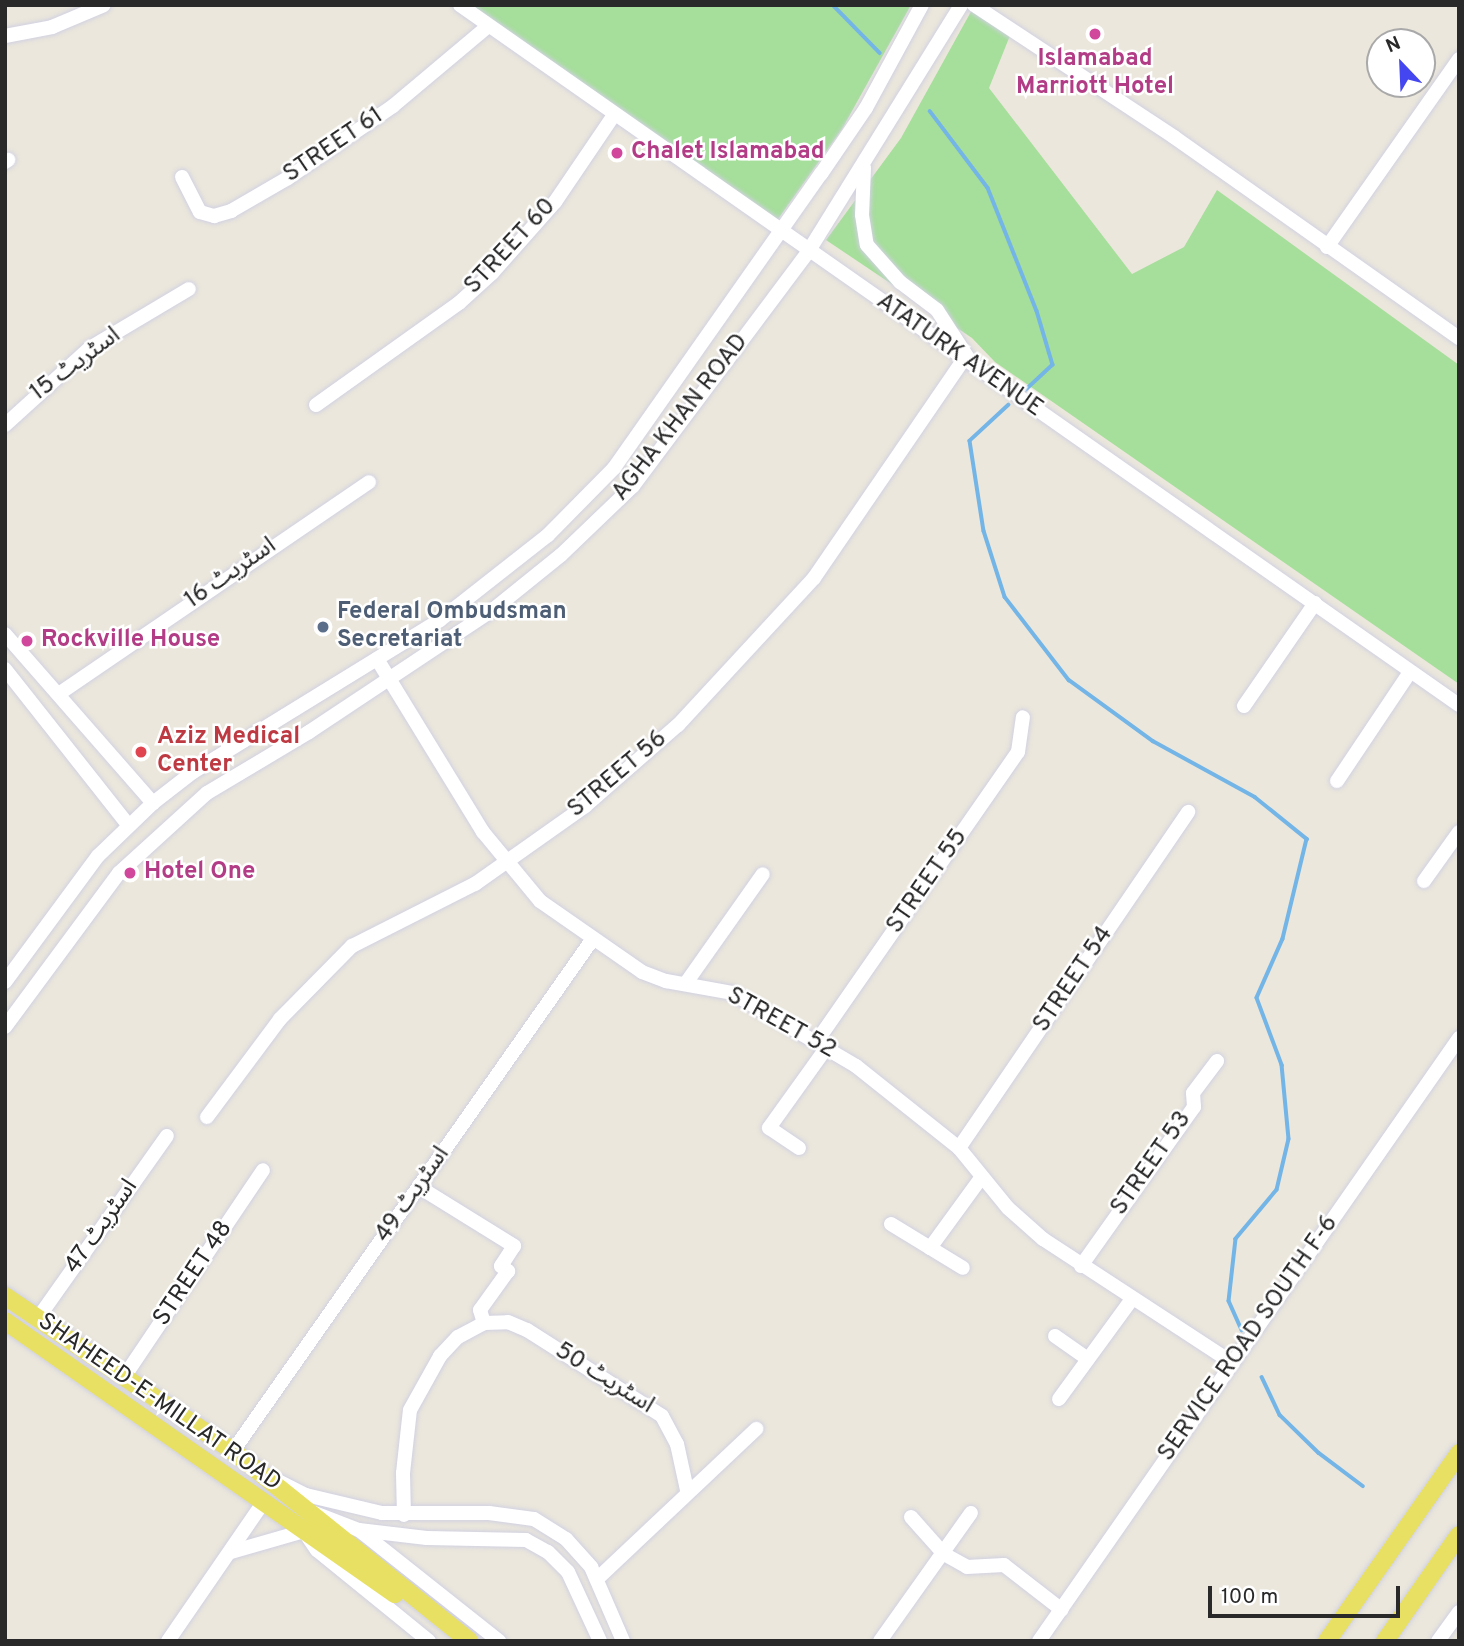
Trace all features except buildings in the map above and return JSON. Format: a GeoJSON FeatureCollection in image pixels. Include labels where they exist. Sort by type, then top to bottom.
{"type":"FeatureCollection","features":[{"type":"Feature","properties":{"kind":"main road","name":"SHAHEED-E-MILLAT ROAD"},"geometry":{"type":"LineString","coordinates":[[5,1296],[233,1451],[469,1641]]}},
{"type":"Feature","properties":{"kind":"main road","name":"SHAHEED-E-MILLAT ROAD"},"geometry":{"type":"LineString","coordinates":[[5,1321],[262,1504],[401,1598],[452,1641]]}},
{"type":"Feature","properties":{"kind":"main road"},"geometry":{"type":"LineString","coordinates":[[35,1342],[42,1321]]}},
{"type":"Feature","properties":{"kind":"main road"},"geometry":{"type":"LineString","coordinates":[[1327,1641],[1459,1453]]}},
{"type":"Feature","properties":{"kind":"main road"},"geometry":{"type":"LineString","coordinates":[[233,1482],[254,1467]]}},
{"type":"Feature","properties":{"kind":"main road"},"geometry":{"type":"LineString","coordinates":[[1385,1641],[1459,1535]]}},
{"type":"Feature","properties":{"kind":"street"},"geometry":{"type":"LineString","coordinates":[[5,36],[52,27],[104,5]]}},
{"type":"Feature","properties":{"kind":"street","name":"ATATURK AVENUE"},"geometry":{"type":"LineString","coordinates":[[460,5],[487,27],[808,253],[1459,705]]}},
{"type":"Feature","properties":{"kind":"street","name":"AGHA KHAN ROAD"},"geometry":{"type":"LineString","coordinates":[[5,982],[98,856],[153,803],[193,772],[377,659],[490,583],[548,535],[614,468],[866,108],[922,5]]}},
{"type":"Feature","properties":{"kind":"street","name":"AGHA KHAN ROAD"},"geometry":{"type":"LineString","coordinates":[[5,1027],[119,873],[207,793],[390,679],[494,609],[561,555],[633,486],[808,253],[864,167],[961,5]]}},
{"type":"Feature","properties":{"kind":"street"},"geometry":{"type":"LineString","coordinates":[[974,5],[1174,136],[1459,338]]}},
{"type":"Feature","properties":{"kind":"street","name":"STREET 61"},"geometry":{"type":"LineString","coordinates":[[181,177],[200,212],[214,216],[231,211],[288,178],[393,106],[487,27]]}},
{"type":"Feature","properties":{"kind":"street"},"geometry":{"type":"LineString","coordinates":[[1327,247],[1459,59]]}},
{"type":"Feature","properties":{"kind":"street","name":"STREET 60"},"geometry":{"type":"LineString","coordinates":[[316,405],[459,303],[492,273],[555,202],[614,114]]}},
{"type":"Feature","properties":{"kind":"street"},"geometry":{"type":"LineString","coordinates":[[864,167],[862,215],[867,245],[900,282],[937,310],[968,363]]}},
{"type":"Feature","properties":{"kind":"street","name":"اسٹریٹ 15"},"geometry":{"type":"LineString","coordinates":[[5,425],[90,348],[189,289]]}},
{"type":"Feature","properties":{"kind":"street","name":"STREET 56"},"geometry":{"type":"LineString","coordinates":[[207,1117],[281,1019],[333,962],[352,946],[475,884],[639,761],[774,625],[853,524],[968,363]]}},
{"type":"Feature","properties":{"kind":"street","name":"اسٹریٹ 16"},"geometry":{"type":"LineString","coordinates":[[60,693],[369,482]]}},
{"type":"Feature","properties":{"kind":"street"},"geometry":{"type":"LineString","coordinates":[[1244,706],[1315,603]]}},
{"type":"Feature","properties":{"kind":"street"},"geometry":{"type":"LineString","coordinates":[[5,634],[60,693],[153,803]]}},
{"type":"Feature","properties":{"kind":"street","name":"STREET 52"},"geometry":{"type":"LineString","coordinates":[[377,659],[506,863],[540,901],[592,940],[642,972],[666,981],[686,982],[732,993],[822,1044],[887,1087],[959,1148],[981,1178],[1043,1239],[1080,1266],[1231,1363]]}},
{"type":"Feature","properties":{"kind":"street"},"geometry":{"type":"LineString","coordinates":[[5,669],[128,825]]}},
{"type":"Feature","properties":{"kind":"street"},"geometry":{"type":"LineString","coordinates":[[1337,780],[1410,672]]}},
{"type":"Feature","properties":{"kind":"street","name":"STREET 55"},"geometry":{"type":"LineString","coordinates":[[799,1148],[769,1128],[822,1044],[1018,752],[1023,717]]}},
{"type":"Feature","properties":{"kind":"street","name":"STREET 54"},"geometry":{"type":"LineString","coordinates":[[959,1148],[1188,813]]}},
{"type":"Feature","properties":{"kind":"street"},"geometry":{"type":"LineString","coordinates":[[1424,881],[1459,832]]}},
{"type":"Feature","properties":{"kind":"street"},"geometry":{"type":"LineString","coordinates":[[98,856],[119,873]]}},
{"type":"Feature","properties":{"kind":"street"},"geometry":{"type":"LineString","coordinates":[[686,982],[763,874]]}},
{"type":"Feature","properties":{"kind":"street","name":"اسٹریٹ 49"},"geometry":{"type":"LineString","coordinates":[[233,1451],[592,940]]}},
{"type":"Feature","properties":{"kind":"street","name":"SERVICE ROAD SOUTH F-6"},"geometry":{"type":"LineString","coordinates":[[1040,1641],[1459,1038]]}},
{"type":"Feature","properties":{"kind":"street","name":"STREET 53"},"geometry":{"type":"LineString","coordinates":[[1080,1266],[1194,1107],[1193,1093],[1217,1061]]}},
{"type":"Feature","properties":{"kind":"street","name":"اسٹریٹ 47"},"geometry":{"type":"LineString","coordinates":[[42,1321],[167,1136]]}},
{"type":"Feature","properties":{"kind":"street","name":"STREET 48"},"geometry":{"type":"LineString","coordinates":[[124,1377],[263,1170]]}},
{"type":"Feature","properties":{"kind":"street"},"geometry":{"type":"LineString","coordinates":[[930,1248],[981,1178]]}},
{"type":"Feature","properties":{"kind":"street"},"geometry":{"type":"LineString","coordinates":[[404,1515],[403,1473],[410,1410],[440,1356],[482,1317],[508,1271],[501,1266],[514,1246],[419,1187]]}},
{"type":"Feature","properties":{"kind":"street"},"geometry":{"type":"LineString","coordinates":[[891,1224],[963,1268]]}},
{"type":"Feature","properties":{"kind":"street"},"geometry":{"type":"LineString","coordinates":[[1059,1399],[1132,1299]]}},
{"type":"Feature","properties":{"kind":"street","name":"اسٹریٹ 50"},"geometry":{"type":"LineString","coordinates":[[482,1317],[508,1322],[527,1330],[662,1416],[677,1444],[687,1490]]}},
{"type":"Feature","properties":{"kind":"street"},"geometry":{"type":"LineString","coordinates":[[1055,1336],[1088,1359]]}},
{"type":"Feature","properties":{"kind":"street"},"geometry":{"type":"LineString","coordinates":[[597,1579],[687,1490],[756,1429]]}},
{"type":"Feature","properties":{"kind":"street"},"geometry":{"type":"LineString","coordinates":[[254,1467],[306,1495],[404,1515],[489,1513],[534,1519],[566,1539],[597,1579],[623,1641]]}},
{"type":"Feature","properties":{"kind":"street"},"geometry":{"type":"LineString","coordinates":[[168,1641],[262,1504]]}},
{"type":"Feature","properties":{"kind":"street","name":"SHAHEED-E-MILLAT ROAD"},"geometry":{"type":"LineString","coordinates":[[311,1512],[359,1530],[499,1641]]}},
{"type":"Feature","properties":{"kind":"street"},"geometry":{"type":"LineString","coordinates":[[880,1641],[971,1513]]}},
{"type":"Feature","properties":{"kind":"street"},"geometry":{"type":"LineString","coordinates":[[911,1517],[944,1554],[967,1567],[1004,1565],[1062,1610]]}},
{"type":"Feature","properties":{"kind":"street"},"geometry":{"type":"LineString","coordinates":[[359,1530],[427,1538],[526,1540],[548,1552],[568,1573],[600,1641]]}},
{"type":"Feature","properties":{"kind":"street"},"geometry":{"type":"LineString","coordinates":[[231,1552],[304,1531]]}},
{"type":"Feature","properties":{"kind":"street","name":"SHAHEED-E-MILLAT ROAD"},"geometry":{"type":"LineString","coordinates":[[304,1531],[317,1550],[429,1641]]}},
{"type":"Feature","properties":{"kind":"street"},"geometry":{"type":"LineString","coordinates":[[1438,1641],[1459,1612]]}},
{"type":"Feature","properties":{"kind":"green space"},"geometry":{"type":"Polygon","coordinates":[[[470,5],[911,5],[842,129],[776,222],[470,5]]]}},
{"type":"Feature","properties":{"kind":"green space"},"geometry":{"type":"Polygon","coordinates":[[[973,8],[1011,33],[989,88],[1132,274],[1184,247],[1217,190],[1459,365],[1459,684],[995,362],[972,338],[826,240],[901,138],[973,8]]]}},
{"type":"Feature","properties":{"kind":"waterway"},"geometry":{"type":"LineString","coordinates":[[833,5],[880,53]]}},
{"type":"Feature","properties":{"kind":"waterway"},"geometry":{"type":"LineString","coordinates":[[930,111],[988,188],[1037,311],[1053,365],[1026,390]]}},
{"type":"Feature","properties":{"kind":"waterway"},"geometry":{"type":"LineString","coordinates":[[1009,405],[970,441],[984,531],[1005,597],[1069,680],[1153,741],[1255,797],[1307,839],[1283,939],[1257,998],[1282,1065],[1289,1139],[1277,1190],[1236,1239],[1229,1301],[1242,1330]]}},
{"type":"Feature","properties":{"kind":"waterway"},"geometry":{"type":"LineString","coordinates":[[1262,1377],[1280,1415],[1319,1453],[1363,1486]]}},
{"type":"Feature","properties":{"kind":"place","name":"Islamabad Marriott Hotel"},"geometry":{"type":"Point","coordinates":[1095,34]}},
{"type":"Feature","properties":{"kind":"place","name":"Chalet Islamabad"},"geometry":{"type":"Point","coordinates":[617,153]}},
{"type":"Feature","properties":{"kind":"place","name":"Federal Ombudsman Secretariat"},"geometry":{"type":"Point","coordinates":[323,627]}},
{"type":"Feature","properties":{"kind":"place","name":"Rockville House"},"geometry":{"type":"Point","coordinates":[27,641]}},
{"type":"Feature","properties":{"kind":"place","name":"Aziz Medical Center"},"geometry":{"type":"Point","coordinates":[141,752]}},
{"type":"Feature","properties":{"kind":"place","name":"Hotel One"},"geometry":{"type":"Point","coordinates":[130,873]}}]}
